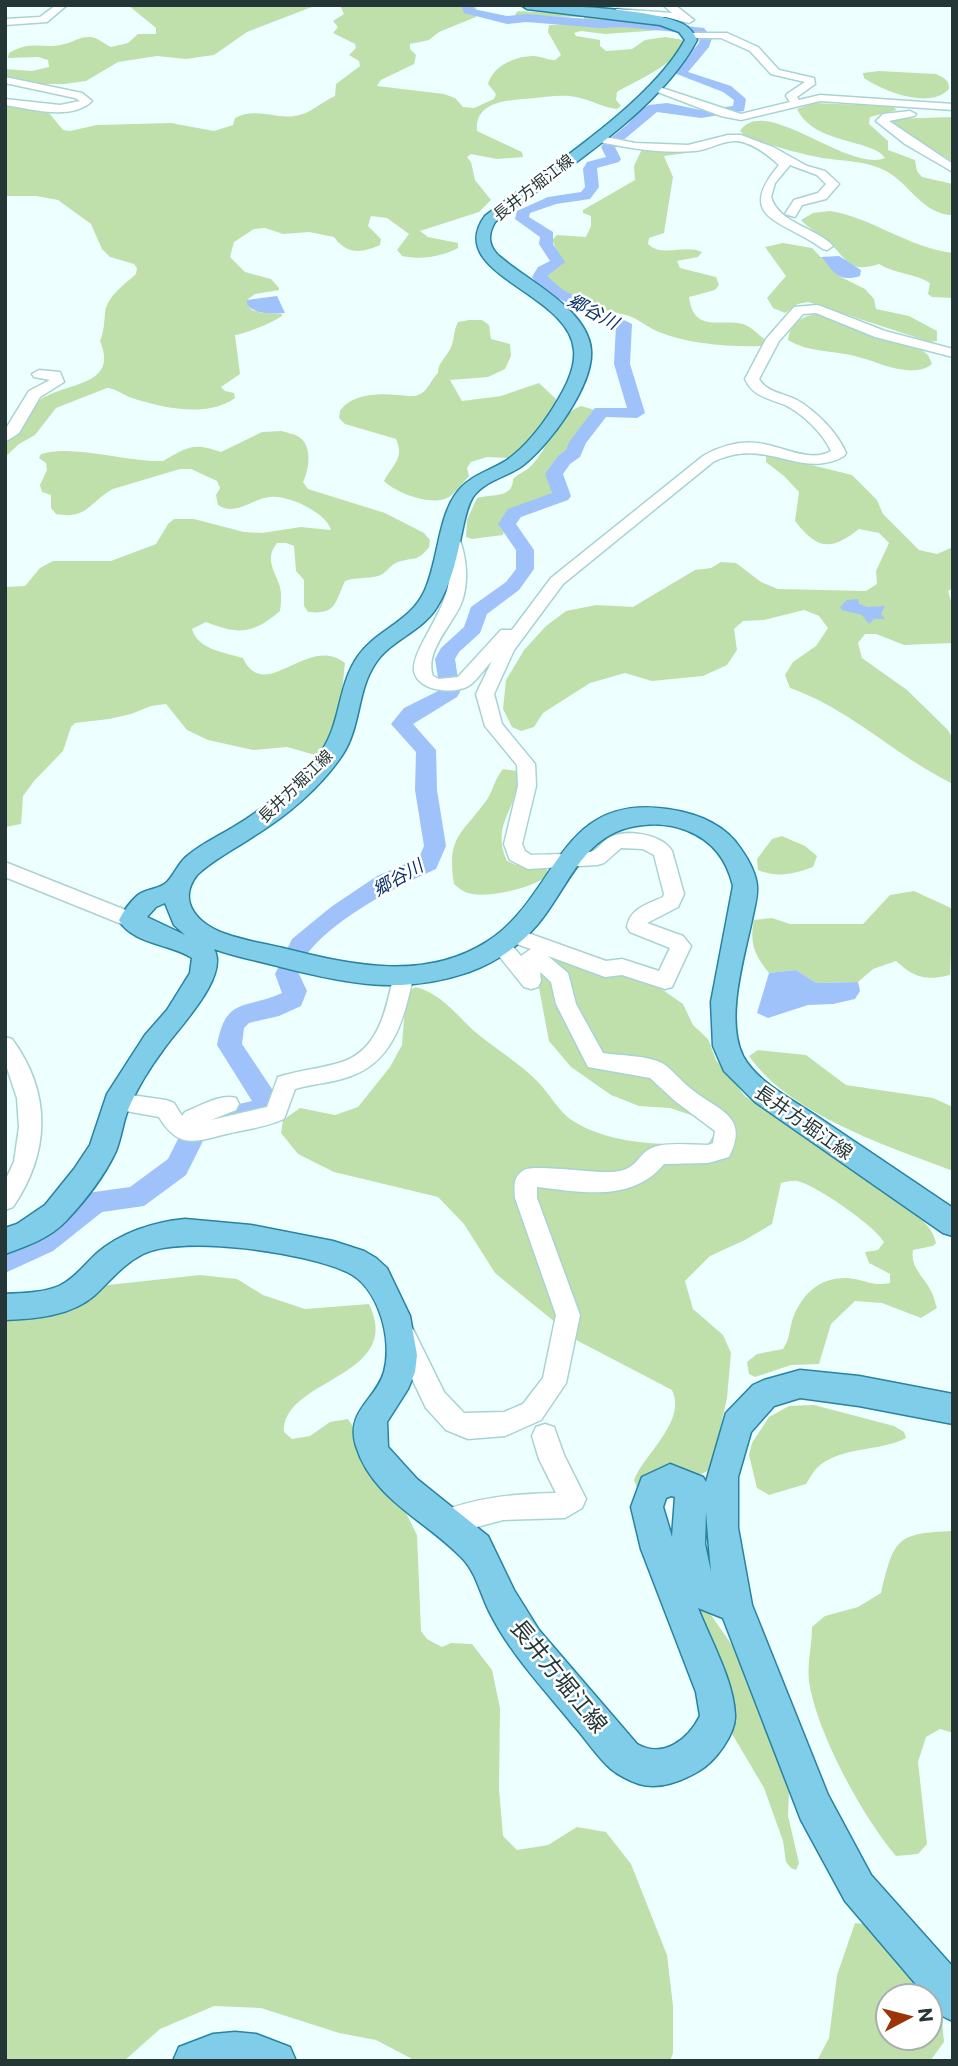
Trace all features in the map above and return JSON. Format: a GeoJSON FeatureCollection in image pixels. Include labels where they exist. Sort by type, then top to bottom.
{"type":"FeatureCollection","features":[{"type":"Feature","properties":{"kind":"main road"},"geometry":{"type":"LineString","coordinates":[[527,5],[649,19],[689,33]]}},
{"type":"Feature","properties":{"kind":"main road","name":"長井方堀江線"},"geometry":{"type":"LineString","coordinates":[[689,33],[688,48],[652,88],[596,138],[490,219],[483,231],[482,243],[492,259],[566,317],[577,330],[583,344],[581,376],[545,431],[518,460],[480,480],[466,491],[458,506],[441,580],[423,613],[362,664],[345,733],[326,761],[257,824],[197,861],[183,875],[176,889],[176,903],[181,916],[191,927],[208,936],[355,975],[403,978],[459,966],[507,940],[531,916],[587,836],[606,823],[628,817],[654,815],[689,822],[713,833],[729,848],[741,866],[746,886],[723,1011],[722,1037],[732,1062],[749,1083],[953,1224]]}},
{"type":"Feature","properties":{"kind":"main road","name":"長井方堀江線"},"geometry":{"type":"LineString","coordinates":[[131,920],[147,901],[176,889]]}},
{"type":"Feature","properties":{"kind":"main road"},"geometry":{"type":"LineString","coordinates":[[5,1241],[27,1233],[55,1214],[103,1149],[117,1102],[154,1042],[176,1017],[203,974],[205,955],[198,948],[165,938],[131,920]]}},
{"type":"Feature","properties":{"kind":"main road","name":"長井方堀江線"},"geometry":{"type":"LineString","coordinates":[[5,1307],[62,1298],[76,1292],[108,1261],[139,1242],[187,1232],[268,1240],[352,1258],[366,1267],[382,1284],[402,1332],[398,1378],[371,1416],[370,1432],[375,1454],[388,1474],[476,1548],[502,1602],[527,1642],[624,1757],[642,1767],[663,1768],[695,1753],[709,1737],[718,1718],[714,1692],[658,1549],[647,1507],[653,1488],[670,1480],[707,1483]]}},
{"type":"Feature","properties":{"kind":"main road"},"geometry":{"type":"LineString","coordinates":[[953,1409],[859,1391],[800,1384],[764,1395],[737,1424],[707,1483],[722,1528],[735,1605],[814,1807],[858,1888],[931,1970],[953,2001]]}},
{"type":"Feature","properties":{"kind":"main road"},"geometry":{"type":"LineString","coordinates":[[193,2061],[235,2051],[263,2053],[275,2061]]}},
{"type":"Feature","properties":{"kind":"street"},"geometry":{"type":"LineString","coordinates":[[5,22],[45,20],[54,16],[62,5]]}},
{"type":"Feature","properties":{"kind":"street"},"geometry":{"type":"LineString","coordinates":[[600,13],[666,14],[689,20],[668,5]]}},
{"type":"Feature","properties":{"kind":"street"},"geometry":{"type":"LineString","coordinates":[[689,33],[723,35],[754,49],[775,72],[810,80],[810,84],[792,96],[796,103]]}},
{"type":"Feature","properties":{"kind":"street"},"geometry":{"type":"LineString","coordinates":[[5,80],[78,95],[87,101],[70,108],[5,102]]}},
{"type":"Feature","properties":{"kind":"street"},"geometry":{"type":"LineString","coordinates":[[652,88],[725,114],[753,116],[796,103],[830,98],[953,107]]}},
{"type":"Feature","properties":{"kind":"street"},"geometry":{"type":"LineString","coordinates":[[953,113],[892,115],[882,121],[909,142],[953,169]]}},
{"type":"Feature","properties":{"kind":"street"},"geometry":{"type":"LineString","coordinates":[[596,138],[635,146],[688,148],[735,137],[770,150],[803,168],[821,173],[833,184],[822,196],[798,203],[791,214]]}},
{"type":"Feature","properties":{"kind":"street"},"geometry":{"type":"LineString","coordinates":[[770,150],[785,164],[768,186],[765,201],[768,208],[776,218],[817,236],[827,246]]}},
{"type":"Feature","properties":{"kind":"street"},"geometry":{"type":"LineString","coordinates":[[507,940],[605,969],[622,967],[665,981],[681,946],[676,941],[637,927],[638,920],[646,913],[671,902],[674,894],[662,851],[648,843],[632,840],[616,842],[597,858],[528,862],[517,855],[513,844],[527,786],[526,764],[494,726],[485,694],[506,649],[528,619],[557,581],[708,459],[721,452],[754,446],[815,460],[834,457],[839,453],[828,436],[793,404],[759,391],[751,379],[773,339],[799,310],[818,309],[880,334],[953,353]]}},
{"type":"Feature","properties":{"kind":"street"},"geometry":{"type":"LineString","coordinates":[[5,438],[18,423],[34,394],[57,382],[55,375],[39,374]]}},
{"type":"Feature","properties":{"kind":"street"},"geometry":{"type":"LineString","coordinates":[[451,538],[457,552],[454,601],[422,664],[428,680],[437,684],[463,682],[515,625],[528,619]]}},
{"type":"Feature","properties":{"kind":"street"},"geometry":{"type":"LineString","coordinates":[[5,869],[131,920]]}},
{"type":"Feature","properties":{"kind":"street"},"geometry":{"type":"LineString","coordinates":[[402,1332],[435,1400],[455,1422],[468,1427],[505,1424],[532,1412],[554,1383],[568,1315],[526,1198],[525,1183],[531,1177],[581,1182],[633,1179],[649,1167],[658,1155],[708,1154],[721,1150],[726,1140],[726,1129],[719,1120],[683,1095],[656,1070],[596,1061],[566,1004],[561,979],[535,956],[528,962],[531,981],[507,940]]}},
{"type":"Feature","properties":{"kind":"street"},"geometry":{"type":"LineString","coordinates":[[117,1102],[166,1109],[173,1122],[185,1130],[205,1132],[222,1126],[264,1119],[276,1113],[286,1083],[346,1069],[364,1062],[379,1048],[388,1033],[403,978]]}},
{"type":"Feature","properties":{"kind":"street"},"geometry":{"type":"LineString","coordinates":[[5,1045],[23,1077],[29,1127],[27,1156],[16,1184],[5,1200]]}},
{"type":"Feature","properties":{"kind":"street"},"geometry":{"type":"LineString","coordinates":[[185,1130],[193,1118],[228,1104]]}},
{"type":"Feature","properties":{"kind":"street"},"geometry":{"type":"LineString","coordinates":[[447,1521],[503,1507],[565,1505],[573,1499],[552,1459],[545,1436]]}},
{"type":"Feature","properties":{"kind":"green space"},"geometry":{"type":"Polygon","coordinates":[[[128,5],[317,5],[247,32],[214,55],[186,59],[157,56],[118,62],[86,81],[64,84],[42,84],[5,77],[5,69],[32,71],[49,67],[48,60],[38,57],[8,58],[9,53],[24,47],[57,46],[91,37],[111,47],[128,43],[138,34],[156,34],[156,28],[128,5]]]}},
{"type":"Feature","properties":{"kind":"green space"},"geometry":{"type":"Polygon","coordinates":[[[340,5],[474,5],[478,12],[476,17],[439,32],[429,40],[410,44],[410,49],[416,55],[414,64],[381,80],[377,86],[444,94],[455,98],[463,107],[474,108],[494,99],[496,94],[488,84],[495,72],[506,63],[533,56],[555,60],[561,55],[548,32],[549,25],[584,24],[584,17],[517,16],[515,14],[518,11],[574,14],[659,24],[662,30],[574,33],[576,36],[600,40],[600,46],[606,51],[632,49],[645,40],[665,37],[684,40],[681,48],[667,63],[617,92],[616,100],[621,106],[617,109],[585,99],[558,96],[497,103],[482,113],[477,131],[522,152],[523,157],[497,159],[471,154],[467,157],[471,162],[475,180],[491,200],[479,212],[420,231],[428,237],[458,243],[458,248],[452,251],[423,258],[402,256],[397,250],[409,234],[387,218],[371,216],[368,226],[381,239],[380,245],[367,250],[350,250],[334,237],[309,232],[283,234],[265,228],[254,229],[234,242],[230,257],[245,272],[271,279],[279,288],[255,294],[247,300],[247,305],[262,313],[282,314],[266,325],[235,335],[240,374],[221,387],[234,393],[235,398],[212,408],[171,408],[144,402],[107,388],[56,408],[35,435],[19,444],[5,457],[6,440],[38,401],[88,380],[97,375],[103,367],[104,356],[100,341],[106,307],[117,291],[136,274],[137,268],[134,264],[110,257],[102,249],[91,224],[58,200],[36,196],[5,196],[5,106],[49,113],[63,130],[70,131],[97,125],[171,123],[214,131],[233,125],[235,118],[250,113],[300,115],[335,96],[336,84],[360,66],[359,61],[349,55],[356,48],[355,44],[333,33],[338,27],[333,21],[344,14],[340,5]]]}},
{"type":"Feature","properties":{"kind":"green space"},"geometry":{"type":"Polygon","coordinates":[[[879,71],[936,74],[946,80],[949,89],[930,98],[894,93],[864,78],[863,73],[879,71]]]}},
{"type":"Feature","properties":{"kind":"green space"},"geometry":{"type":"Polygon","coordinates":[[[814,103],[892,106],[897,110],[870,117],[869,124],[888,141],[888,150],[915,160],[917,171],[922,177],[953,184],[953,215],[942,214],[925,205],[895,177],[879,168],[792,151],[753,139],[740,131],[752,122],[768,121],[850,155],[869,160],[885,158],[869,147],[829,135],[805,121],[797,109],[814,103]]]}},
{"type":"Feature","properties":{"kind":"green space"},"geometry":{"type":"Polygon","coordinates":[[[953,117],[953,162],[891,123],[890,119],[953,117]]]}},
{"type":"Feature","properties":{"kind":"green space"},"geometry":{"type":"Polygon","coordinates":[[[642,149],[682,150],[686,153],[664,156],[673,177],[664,233],[649,238],[648,244],[660,250],[688,249],[702,252],[698,257],[677,261],[680,268],[716,277],[719,285],[715,290],[689,297],[696,316],[709,322],[746,325],[766,340],[761,346],[709,344],[671,336],[630,316],[571,297],[545,275],[562,261],[552,240],[557,235],[586,237],[591,226],[591,216],[583,213],[583,210],[635,180],[634,166],[642,149]]]}},
{"type":"Feature","properties":{"kind":"green space"},"geometry":{"type":"Polygon","coordinates":[[[830,211],[861,220],[921,245],[953,253],[953,298],[932,297],[928,294],[930,283],[918,277],[879,264],[861,267],[849,263],[825,238],[801,220],[813,213],[830,211]]]}},
{"type":"Feature","properties":{"kind":"green space"},"geometry":{"type":"Polygon","coordinates":[[[783,243],[812,248],[839,276],[865,289],[874,299],[876,309],[909,316],[937,331],[937,341],[930,342],[808,302],[798,304],[785,313],[773,308],[767,298],[786,276],[765,247],[783,243]]]}},
{"type":"Feature","properties":{"kind":"green space"},"geometry":{"type":"Polygon","coordinates":[[[819,314],[918,347],[928,355],[932,364],[920,370],[888,367],[849,355],[805,347],[788,340],[791,329],[798,321],[819,314]]]}},
{"type":"Feature","properties":{"kind":"green space"},"geometry":{"type":"Polygon","coordinates":[[[482,320],[489,325],[491,339],[510,344],[511,356],[505,369],[488,377],[450,380],[462,401],[501,396],[539,383],[557,400],[539,430],[509,458],[487,457],[471,462],[467,468],[469,476],[457,490],[442,500],[415,497],[384,481],[398,457],[396,439],[345,424],[339,418],[340,411],[351,401],[366,396],[412,396],[423,392],[438,373],[440,364],[451,348],[458,322],[482,320]]]}},
{"type":"Feature","properties":{"kind":"green space"},"geometry":{"type":"Polygon","coordinates":[[[581,406],[595,410],[596,415],[572,453],[562,460],[553,474],[560,496],[513,512],[505,524],[503,535],[472,539],[466,537],[467,520],[477,498],[500,495],[509,490],[513,479],[537,459],[566,416],[581,406]]]}},
{"type":"Feature","properties":{"kind":"green space"},"geometry":{"type":"Polygon","coordinates":[[[282,431],[299,437],[306,446],[308,465],[303,482],[308,489],[385,513],[424,533],[430,540],[429,547],[417,558],[396,563],[378,576],[345,581],[334,606],[318,612],[308,612],[304,606],[304,580],[296,571],[294,546],[277,543],[271,560],[281,590],[280,611],[262,624],[245,630],[228,629],[206,622],[192,629],[195,636],[206,646],[243,658],[252,670],[263,674],[317,656],[331,656],[345,663],[339,719],[325,749],[315,755],[287,747],[253,750],[208,740],[187,730],[166,704],[109,719],[75,723],[71,727],[63,751],[23,796],[21,824],[5,827],[5,587],[25,586],[40,568],[53,561],[111,561],[156,544],[174,519],[194,519],[244,532],[262,533],[301,527],[331,530],[322,517],[306,506],[278,497],[264,498],[237,508],[224,508],[218,505],[216,495],[220,488],[217,481],[191,469],[180,469],[113,489],[82,512],[56,514],[51,508],[51,495],[42,492],[40,485],[47,470],[46,463],[39,458],[41,454],[68,451],[163,461],[190,448],[203,447],[221,452],[262,432],[282,431]]]}},
{"type":"Feature","properties":{"kind":"green space"},"geometry":{"type":"Polygon","coordinates":[[[766,456],[852,475],[877,500],[883,514],[919,550],[937,554],[953,547],[953,588],[948,591],[952,604],[953,643],[904,645],[876,634],[865,634],[858,643],[862,658],[907,690],[948,730],[953,739],[953,784],[833,708],[790,688],[785,675],[793,662],[816,646],[828,628],[819,616],[804,610],[764,620],[743,621],[734,629],[737,650],[727,665],[703,676],[652,681],[625,673],[590,683],[543,713],[534,727],[521,731],[512,727],[503,709],[506,680],[524,650],[546,626],[566,611],[596,605],[633,607],[695,570],[711,568],[721,562],[736,563],[761,582],[778,589],[866,591],[877,584],[876,571],[889,543],[879,533],[859,529],[832,544],[817,542],[795,521],[799,492],[766,462],[766,456]]]}},
{"type":"Feature","properties":{"kind":"green space"},"geometry":{"type":"Polygon","coordinates":[[[503,769],[517,771],[515,795],[502,835],[502,847],[507,861],[516,865],[544,867],[548,871],[547,876],[531,885],[509,891],[486,895],[468,893],[454,884],[452,855],[459,836],[488,798],[503,769]]]}},
{"type":"Feature","properties":{"kind":"green space"},"geometry":{"type":"Polygon","coordinates":[[[782,836],[805,846],[817,856],[813,867],[786,874],[758,870],[757,859],[772,839],[782,836]]]}},
{"type":"Feature","properties":{"kind":"green space"},"geometry":{"type":"Polygon","coordinates":[[[914,891],[953,909],[950,975],[921,977],[896,961],[873,969],[858,982],[816,983],[796,970],[769,973],[754,949],[754,920],[772,918],[790,924],[863,924],[890,895],[914,891]]]}},
{"type":"Feature","properties":{"kind":"green space"},"geometry":{"type":"Polygon","coordinates":[[[555,957],[621,972],[660,988],[683,1004],[693,1025],[708,1039],[716,1060],[745,1096],[916,1215],[929,1227],[936,1243],[913,1250],[913,1256],[937,1308],[921,1318],[882,1303],[855,1301],[831,1324],[819,1364],[791,1365],[755,1377],[749,1374],[747,1362],[757,1354],[783,1349],[801,1301],[820,1284],[837,1278],[890,1283],[890,1274],[869,1263],[865,1252],[878,1250],[884,1242],[869,1226],[831,1198],[806,1184],[795,1181],[781,1183],[772,1224],[710,1256],[685,1281],[693,1309],[723,1335],[731,1353],[727,1398],[711,1469],[692,1479],[638,1490],[634,1480],[669,1425],[675,1402],[672,1390],[578,1341],[495,1273],[464,1224],[438,1197],[334,1172],[298,1154],[281,1133],[283,1120],[300,1108],[335,1115],[358,1107],[390,1067],[402,1045],[406,994],[415,987],[440,999],[474,1031],[530,1074],[573,1121],[604,1135],[621,1139],[708,1144],[715,1133],[709,1121],[670,1108],[639,1106],[611,1095],[571,1067],[549,1041],[536,972],[547,958],[555,957]]]}},
{"type":"Feature","properties":{"kind":"green space"},"geometry":{"type":"Polygon","coordinates":[[[758,1050],[806,1055],[846,1085],[933,1098],[953,1107],[953,1171],[871,1139],[814,1112],[767,1077],[749,1056],[758,1050]]]}},
{"type":"Feature","properties":{"kind":"green space"},"geometry":{"type":"Polygon","coordinates":[[[200,1275],[237,1279],[263,1295],[305,1309],[369,1304],[376,1329],[371,1348],[357,1363],[302,1400],[289,1414],[284,1432],[292,1439],[310,1436],[330,1422],[348,1419],[398,1497],[417,1535],[421,1631],[427,1639],[442,1647],[451,1643],[472,1644],[492,1670],[500,1708],[499,1789],[503,1836],[517,1850],[548,1845],[577,1827],[606,1832],[631,1864],[667,1955],[673,2006],[673,2053],[670,2061],[416,2061],[376,2040],[339,2033],[261,2008],[214,2006],[160,2029],[124,2061],[5,2061],[5,1320],[99,1286],[200,1275]]]}},
{"type":"Feature","properties":{"kind":"green space"},"geometry":{"type":"Polygon","coordinates":[[[814,1405],[894,1426],[904,1432],[906,1438],[839,1455],[817,1468],[806,1484],[769,1495],[757,1488],[749,1455],[752,1443],[769,1417],[789,1406],[814,1405]]]}},
{"type":"Feature","properties":{"kind":"green space"},"geometry":{"type":"Polygon","coordinates":[[[953,1531],[953,1733],[940,1729],[926,1737],[918,1762],[927,1844],[918,1854],[896,1856],[869,1820],[843,1773],[821,1724],[809,1681],[812,1627],[825,1616],[858,1607],[881,1593],[894,1550],[900,1542],[920,1534],[953,1531]]]}},
{"type":"Feature","properties":{"kind":"green space"},"geometry":{"type":"Polygon","coordinates":[[[675,1555],[704,1605],[741,1658],[789,1791],[788,1816],[799,1863],[796,1870],[786,1862],[783,1841],[764,1788],[731,1732],[675,1555]]]}},
{"type":"Feature","properties":{"kind":"green space"},"geometry":{"type":"Polygon","coordinates":[[[855,1923],[871,1925],[916,1982],[874,1982],[874,2052],[937,2052],[930,2061],[817,2061],[829,2038],[837,1975],[855,1923]]]}},
{"type":"Feature","properties":{"kind":"water"},"geometry":{"type":"Polygon","coordinates":[[[839,256],[861,270],[860,276],[841,277],[821,257],[839,256]]]}},
{"type":"Feature","properties":{"kind":"water"},"geometry":{"type":"Polygon","coordinates":[[[277,296],[285,313],[269,314],[247,305],[247,300],[277,296]]]}},
{"type":"Feature","properties":{"kind":"water"},"geometry":{"type":"Polygon","coordinates":[[[858,599],[859,604],[867,607],[885,606],[881,614],[885,619],[874,619],[869,624],[862,615],[842,610],[840,607],[847,600],[858,599]]]}},
{"type":"Feature","properties":{"kind":"water"},"geometry":{"type":"Polygon","coordinates":[[[796,970],[816,983],[858,982],[860,991],[855,999],[833,1004],[808,1005],[768,1018],[757,1013],[769,973],[796,970]]]}},
{"type":"Feature","properties":{"kind":"waterway","name":"郷谷川"},"geometry":{"type":"LineString","coordinates":[[5,1261],[43,1243],[96,1201],[135,1198],[177,1167],[199,1122],[262,1109],[265,1098],[229,1045],[233,1024],[242,1015],[270,1009],[292,999],[295,991],[287,974],[300,945],[339,913],[385,882],[428,863],[435,846],[426,790],[426,750],[401,724],[417,709],[450,692],[445,659],[451,648],[473,629],[478,611],[504,594],[525,569],[525,550],[507,524],[514,513],[562,496],[554,474],[564,460],[574,453],[578,442],[601,412],[637,413],[622,364],[624,324],[558,293],[539,277],[543,270],[558,262],[546,244],[548,235],[522,219],[524,211],[553,200],[585,196],[592,187],[592,165],[614,159],[608,147],[633,127],[647,111],[667,107],[701,114],[715,113],[739,108],[740,99],[727,89],[680,73],[705,44],[706,38],[700,31],[670,30],[623,23],[601,24],[526,18],[507,20],[468,11],[467,5]]}}]}
